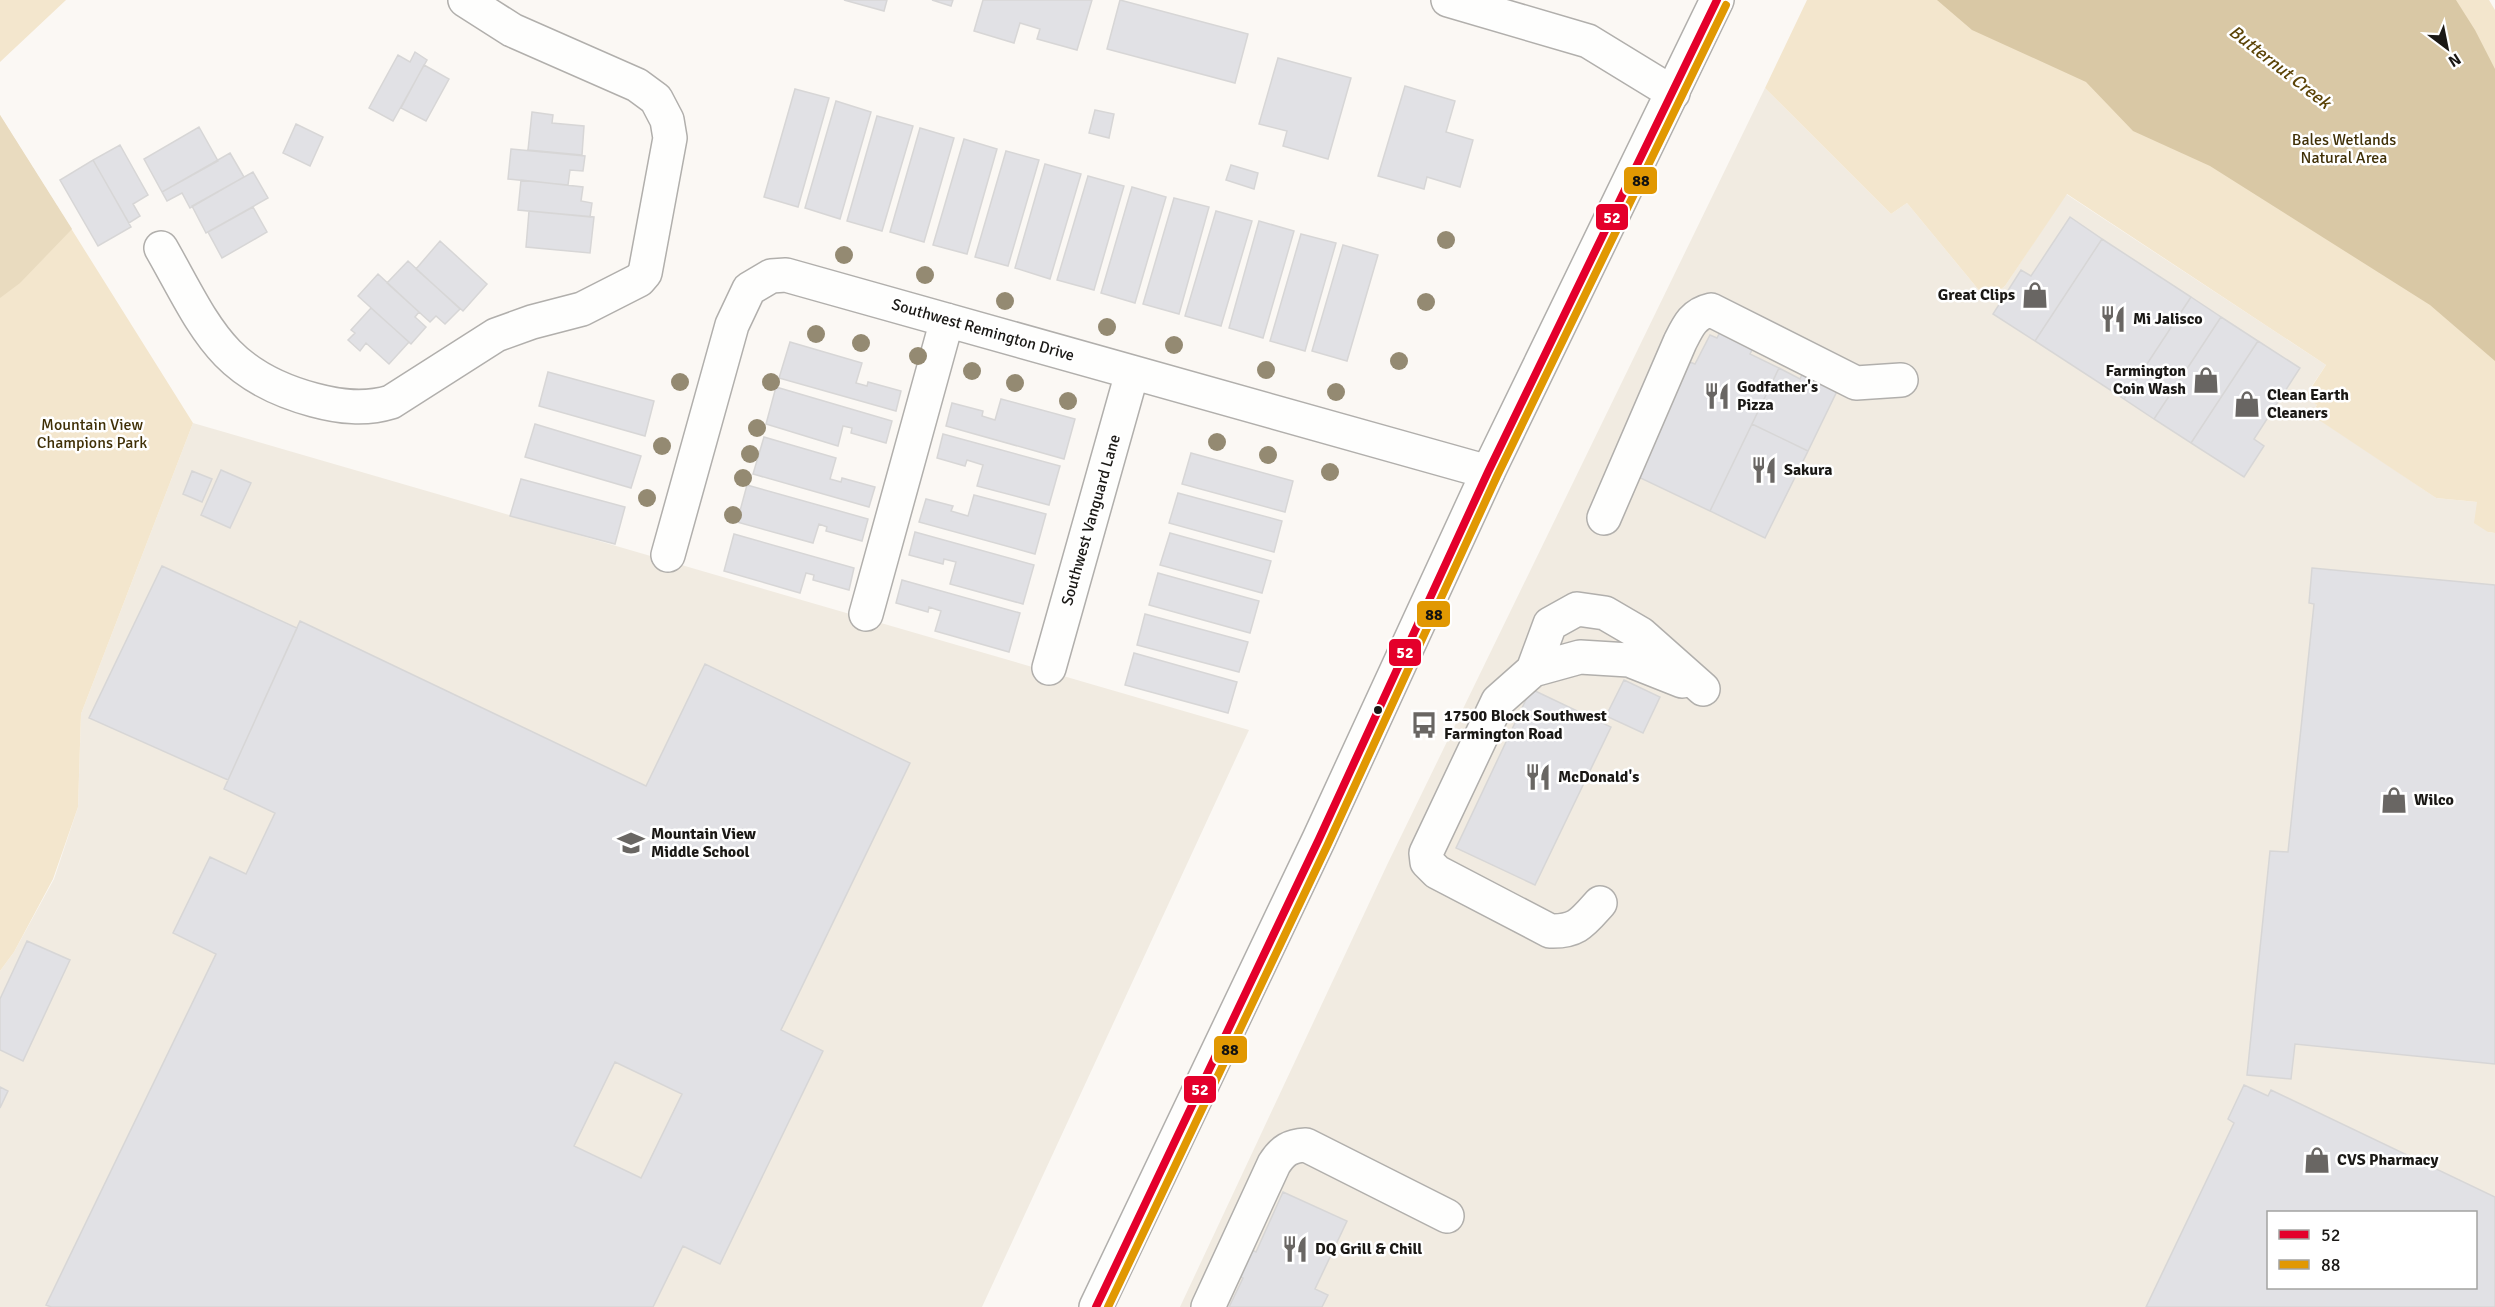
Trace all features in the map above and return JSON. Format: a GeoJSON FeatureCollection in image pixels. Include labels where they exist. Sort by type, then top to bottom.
{"type":"FeatureCollection","features":[{"type":"Feature","properties":{"kind":"street"},"geometry":{"type":"LineString","coordinates":[[161,248],[210,334],[226,354],[246,371],[270,385],[300,396],[354,407],[374,407],[391,402],[495,335],[532,322],[582,309],[639,280],[645,273],[670,138],[667,120],[656,99],[637,84],[512,30],[465,0]]}},
{"type":"Feature","properties":{"kind":"street"},"geometry":{"type":"LineString","coordinates":[[1448,0],[1588,41],[1673,93]]}},
{"type":"Feature","properties":{"kind":"street"},"geometry":{"type":"LineString","coordinates":[[1096,1307],[1323,828],[1488,472],[1717,0]]}},
{"type":"Feature","properties":{"kind":"street","name":"Southwest Remington Drive"},"geometry":{"type":"LineString","coordinates":[[668,555],[732,325],[749,289],[771,276],[786,275],[1488,472]]}},
{"type":"Feature","properties":{"kind":"street"},"geometry":{"type":"LineString","coordinates":[[1604,518],[1680,342],[1689,323],[1700,312],[1711,310],[1856,383],[1901,380]]}},
{"type":"Feature","properties":{"kind":"street"},"geometry":{"type":"LineString","coordinates":[[866,614],[947,320]]}},
{"type":"Feature","properties":{"kind":"street","name":"Southwest Vanguard Lane"},"geometry":{"type":"LineString","coordinates":[[1050,668],[1132,373]]}},
{"type":"Feature","properties":{"kind":"street"},"geometry":{"type":"LineString","coordinates":[[1533,670],[1550,624],[1577,609],[1605,613],[1641,634],[1703,689],[1629,660],[1580,657],[1533,670],[1498,701],[1426,853],[1427,861],[1437,872],[1550,931],[1568,931],[1584,921],[1600,903]]}},
{"type":"Feature","properties":{"kind":"street"},"geometry":{"type":"LineString","coordinates":[[1208,1307],[1274,1164],[1281,1153],[1291,1146],[1306,1145],[1447,1216]]}},
{"type":"Feature","properties":{"kind":"shaded area"},"geometry":{"type":"Polygon","coordinates":[[[1765,88],[1891,214],[1907,203],[1987,300],[2005,286],[2066,194],[2326,365],[2305,396],[2317,405],[2311,413],[2436,498],[2477,502],[2488,532],[2495,533],[2495,1307],[1180,1307],[1387,865],[1765,88]]]}},
{"type":"Feature","properties":{"kind":"shaded area"},"geometry":{"type":"Polygon","coordinates":[[[0,115],[72,229],[20,283],[0,298],[0,115]]]}},
{"type":"Feature","properties":{"kind":"shaded area","name":"Mountain View Middle School"},"geometry":{"type":"Polygon","coordinates":[[[193,423],[1249,730],[982,1307],[0,1307],[0,971],[14,952],[54,879],[78,807],[81,714],[193,423]]]}},
{"type":"Feature","properties":{"kind":"green space"},"geometry":{"type":"Polygon","coordinates":[[[0,0],[66,0],[0,62],[0,0]]]}},
{"type":"Feature","properties":{"kind":"green space","name":"Bales Wetlands Natural Area"},"geometry":{"type":"Polygon","coordinates":[[[1807,0],[2489,0],[2495,10],[2495,533],[2488,532],[2474,523],[2477,502],[2436,498],[2310,414],[2317,405],[2305,397],[2326,365],[2067,194],[2005,286],[1987,300],[1907,203],[1891,214],[1765,88],[1807,0]]]}},
{"type":"Feature","properties":{"kind":"green space","name":"Mountain View Champions Park"},"geometry":{"type":"Polygon","coordinates":[[[0,115],[193,423],[81,714],[78,807],[53,879],[14,952],[0,971],[0,115]]]}},
{"type":"Feature","properties":{"kind":"water","name":"Butternut Creek"},"geometry":{"type":"Polygon","coordinates":[[[1937,0],[2456,0],[2495,69],[2495,361],[2430,305],[2210,166],[2133,131],[2086,82],[1972,30],[1937,0]]]}},
{"type":"Feature","properties":{"kind":"building"},"geometry":{"type":"Polygon","coordinates":[[[844,0],[887,0],[884,11],[844,0]]]}},
{"type":"Feature","properties":{"kind":"building"},"geometry":{"type":"Polygon","coordinates":[[[932,0],[953,0],[951,6],[932,0]]]}},
{"type":"Feature","properties":{"kind":"building"},"geometry":{"type":"Polygon","coordinates":[[[983,0],[1092,0],[1077,50],[1037,39],[1040,29],[1020,23],[1014,43],[974,31],[983,0]]]}},
{"type":"Feature","properties":{"kind":"building"},"geometry":{"type":"Polygon","coordinates":[[[1120,0],[1248,34],[1235,83],[1107,49],[1120,0]]]}},
{"type":"Feature","properties":{"kind":"building"},"geometry":{"type":"Polygon","coordinates":[[[415,52],[427,60],[393,121],[369,108],[398,55],[410,62],[415,52]]]}},
{"type":"Feature","properties":{"kind":"building"},"geometry":{"type":"Polygon","coordinates":[[[1278,58],[1351,78],[1328,159],[1283,146],[1287,131],[1259,124],[1278,58]]]}},
{"type":"Feature","properties":{"kind":"building"},"geometry":{"type":"Polygon","coordinates":[[[424,65],[449,79],[426,121],[401,108],[424,65]]]}},
{"type":"Feature","properties":{"kind":"building"},"geometry":{"type":"Polygon","coordinates":[[[1405,86],[1455,101],[1446,132],[1473,140],[1460,187],[1427,177],[1424,189],[1378,176],[1405,86]]]}},
{"type":"Feature","properties":{"kind":"building"},"geometry":{"type":"Polygon","coordinates":[[[795,89],[829,98],[798,207],[764,197],[795,89]]]}},
{"type":"Feature","properties":{"kind":"building"},"geometry":{"type":"Polygon","coordinates":[[[836,101],[871,112],[840,219],[805,208],[836,101]]]}},
{"type":"Feature","properties":{"kind":"building"},"geometry":{"type":"Polygon","coordinates":[[[1095,110],[1114,114],[1109,138],[1089,133],[1095,110]]]}},
{"type":"Feature","properties":{"kind":"building"},"geometry":{"type":"Polygon","coordinates":[[[532,112],[553,115],[552,123],[584,126],[582,155],[528,150],[532,112]]]}},
{"type":"Feature","properties":{"kind":"building"},"geometry":{"type":"Polygon","coordinates":[[[877,116],[913,126],[882,231],[847,221],[877,116]]]}},
{"type":"Feature","properties":{"kind":"building"},"geometry":{"type":"Polygon","coordinates":[[[296,124],[323,137],[310,166],[283,153],[296,124]]]}},
{"type":"Feature","properties":{"kind":"building"},"geometry":{"type":"Polygon","coordinates":[[[199,127],[218,161],[162,192],[144,159],[199,127]]]}},
{"type":"Feature","properties":{"kind":"building"},"geometry":{"type":"Polygon","coordinates":[[[920,128],[954,138],[924,242],[890,232],[920,128]]]}},
{"type":"Feature","properties":{"kind":"building"},"geometry":{"type":"Polygon","coordinates":[[[964,139],[997,149],[967,254],[933,245],[964,139]]]}},
{"type":"Feature","properties":{"kind":"building"},"geometry":{"type":"Polygon","coordinates":[[[120,145],[148,195],[133,204],[140,216],[129,223],[93,160],[120,145]]]}},
{"type":"Feature","properties":{"kind":"building"},"geometry":{"type":"Polygon","coordinates":[[[511,149],[585,156],[583,171],[570,170],[568,185],[508,179],[511,149]]]}},
{"type":"Feature","properties":{"kind":"building"},"geometry":{"type":"Polygon","coordinates":[[[1006,151],[1039,160],[1008,266],[975,257],[1006,151]]]}},
{"type":"Feature","properties":{"kind":"building"},"geometry":{"type":"Polygon","coordinates":[[[230,153],[244,177],[190,208],[182,193],[167,201],[162,192],[230,153]]]}},
{"type":"Feature","properties":{"kind":"building"},"geometry":{"type":"Polygon","coordinates":[[[93,160],[131,227],[98,246],[60,180],[93,160]]]}},
{"type":"Feature","properties":{"kind":"building"},"geometry":{"type":"Polygon","coordinates":[[[1045,164],[1081,174],[1050,279],[1015,268],[1045,164]]]}},
{"type":"Feature","properties":{"kind":"building"},"geometry":{"type":"Polygon","coordinates":[[[1231,165],[1258,173],[1254,189],[1226,180],[1231,165]]]}},
{"type":"Feature","properties":{"kind":"building"},"geometry":{"type":"Polygon","coordinates":[[[253,172],[268,198],[206,233],[192,206],[253,172]]]}},
{"type":"Feature","properties":{"kind":"building"},"geometry":{"type":"Polygon","coordinates":[[[1088,176],[1124,186],[1094,290],[1057,280],[1088,176]]]}},
{"type":"Feature","properties":{"kind":"building"},"geometry":{"type":"Polygon","coordinates":[[[521,180],[583,187],[581,201],[592,203],[590,217],[518,210],[521,180]]]}},
{"type":"Feature","properties":{"kind":"building"},"geometry":{"type":"Polygon","coordinates":[[[1132,187],[1166,197],[1135,303],[1101,293],[1132,187]]]}},
{"type":"Feature","properties":{"kind":"building"},"geometry":{"type":"Polygon","coordinates":[[[1174,198],[1209,207],[1179,314],[1143,304],[1174,198]]]}},
{"type":"Feature","properties":{"kind":"building"},"geometry":{"type":"Polygon","coordinates":[[[253,207],[267,232],[222,258],[208,232],[253,207]]]}},
{"type":"Feature","properties":{"kind":"building"},"geometry":{"type":"Polygon","coordinates":[[[529,211],[594,217],[590,253],[526,247],[529,211]]]}},
{"type":"Feature","properties":{"kind":"building"},"geometry":{"type":"Polygon","coordinates":[[[1216,211],[1252,221],[1221,326],[1185,316],[1216,211]]]}},
{"type":"Feature","properties":{"kind":"building","name":"Great Clips"},"geometry":{"type":"Polygon","coordinates":[[[2070,217],[2102,239],[2035,341],[1993,314],[2021,270],[2031,276],[2070,217]]]}},
{"type":"Feature","properties":{"kind":"building"},"geometry":{"type":"Polygon","coordinates":[[[1259,221],[1294,231],[1263,338],[1229,328],[1259,221]]]}},
{"type":"Feature","properties":{"kind":"building"},"geometry":{"type":"Polygon","coordinates":[[[1301,234],[1336,243],[1305,351],[1270,341],[1301,234]]]}},
{"type":"Feature","properties":{"kind":"building","name":"Mi Jalisco"},"geometry":{"type":"Polygon","coordinates":[[[2102,239],[2191,297],[2124,399],[2035,341],[2102,239]]]}},
{"type":"Feature","properties":{"kind":"building"},"geometry":{"type":"Polygon","coordinates":[[[440,241],[487,284],[463,311],[416,269],[440,241]]]}},
{"type":"Feature","properties":{"kind":"building"},"geometry":{"type":"Polygon","coordinates":[[[1343,245],[1378,255],[1347,361],[1312,351],[1343,245]]]}},
{"type":"Feature","properties":{"kind":"building"},"geometry":{"type":"Polygon","coordinates":[[[408,261],[460,309],[445,324],[436,316],[430,322],[387,283],[408,261]]]}},
{"type":"Feature","properties":{"kind":"building"},"geometry":{"type":"Polygon","coordinates":[[[378,274],[419,312],[415,317],[426,327],[411,344],[358,296],[378,274]]]}},
{"type":"Feature","properties":{"kind":"building"},"geometry":{"type":"Polygon","coordinates":[[[2191,297],[2221,317],[2154,419],[2124,399],[2191,297]]]}},
{"type":"Feature","properties":{"kind":"building"},"geometry":{"type":"Polygon","coordinates":[[[371,308],[409,342],[389,364],[366,343],[360,351],[348,340],[355,333],[351,330],[371,308]]]}},
{"type":"Feature","properties":{"kind":"building","name":"Farmington Coin Wash"},"geometry":{"type":"Polygon","coordinates":[[[2221,317],[2258,341],[2191,443],[2154,419],[2221,317]]]}},
{"type":"Feature","properties":{"kind":"building","name":"Godfather's Pizza"},"geometry":{"type":"Polygon","coordinates":[[[1720,332],[1753,348],[1750,354],[1779,368],[1710,511],[1632,474],[1687,361],[1695,364],[1710,335],[1717,338],[1720,332]]]}},
{"type":"Feature","properties":{"kind":"building","name":"Clean Earth Cleaners"},"geometry":{"type":"Polygon","coordinates":[[[2258,341],[2300,368],[2254,439],[2264,446],[2244,477],[2191,443],[2258,341]]]}},
{"type":"Feature","properties":{"kind":"building"},"geometry":{"type":"Polygon","coordinates":[[[790,342],[862,363],[856,383],[867,386],[868,382],[901,391],[896,411],[779,378],[790,342]]]}},
{"type":"Feature","properties":{"kind":"building"},"geometry":{"type":"Polygon","coordinates":[[[1779,368],[1800,379],[1804,370],[1839,387],[1808,451],[1752,424],[1779,368]]]}},
{"type":"Feature","properties":{"kind":"building"},"geometry":{"type":"Polygon","coordinates":[[[548,372],[654,401],[645,436],[539,406],[548,372]]]}},
{"type":"Feature","properties":{"kind":"building"},"geometry":{"type":"Polygon","coordinates":[[[776,387],[892,421],[886,443],[851,433],[852,428],[843,426],[838,446],[766,424],[776,387]]]}},
{"type":"Feature","properties":{"kind":"building"},"geometry":{"type":"Polygon","coordinates":[[[1001,399],[1075,419],[1064,459],[946,426],[952,403],[983,411],[982,416],[995,420],[1001,399]]]}},
{"type":"Feature","properties":{"kind":"building"},"geometry":{"type":"Polygon","coordinates":[[[535,424],[641,456],[631,488],[525,457],[535,424]]]}},
{"type":"Feature","properties":{"kind":"building","name":"Sakura"},"geometry":{"type":"Polygon","coordinates":[[[1752,424],[1808,451],[1765,538],[1710,511],[1752,424]]]}},
{"type":"Feature","properties":{"kind":"building"},"geometry":{"type":"Polygon","coordinates":[[[943,434],[1060,466],[1049,505],[977,486],[983,465],[967,460],[965,466],[937,458],[943,434]]]}},
{"type":"Feature","properties":{"kind":"building"},"geometry":{"type":"Polygon","coordinates":[[[764,437],[836,458],[830,479],[841,482],[842,478],[875,487],[869,507],[753,474],[764,437]]]}},
{"type":"Feature","properties":{"kind":"building"},"geometry":{"type":"Polygon","coordinates":[[[1191,453],[1293,481],[1285,512],[1182,484],[1191,453]]]}},
{"type":"Feature","properties":{"kind":"building"},"geometry":{"type":"Polygon","coordinates":[[[221,470],[251,483],[230,528],[201,515],[221,470]]]}},
{"type":"Feature","properties":{"kind":"building"},"geometry":{"type":"Polygon","coordinates":[[[192,471],[212,479],[202,502],[183,494],[192,471]]]}},
{"type":"Feature","properties":{"kind":"building"},"geometry":{"type":"Polygon","coordinates":[[[521,479],[625,507],[615,544],[510,516],[521,479]]]}},
{"type":"Feature","properties":{"kind":"building"},"geometry":{"type":"Polygon","coordinates":[[[747,485],[868,519],[862,541],[826,531],[827,527],[819,524],[813,543],[737,522],[747,485]]]}},
{"type":"Feature","properties":{"kind":"building"},"geometry":{"type":"Polygon","coordinates":[[[1178,493],[1282,521],[1274,552],[1169,523],[1178,493]]]}},
{"type":"Feature","properties":{"kind":"building"},"geometry":{"type":"Polygon","coordinates":[[[974,495],[1046,514],[1035,554],[919,522],[926,499],[953,506],[951,511],[968,516],[974,495]]]}},
{"type":"Feature","properties":{"kind":"building"},"geometry":{"type":"Polygon","coordinates":[[[915,532],[1034,565],[1023,604],[950,584],[956,562],[944,559],[943,564],[909,555],[915,532]]]}},
{"type":"Feature","properties":{"kind":"building"},"geometry":{"type":"Polygon","coordinates":[[[1170,533],[1271,561],[1262,593],[1160,565],[1170,533]]]}},
{"type":"Feature","properties":{"kind":"building"},"geometry":{"type":"Polygon","coordinates":[[[734,534],[854,568],[849,590],[813,580],[814,575],[806,573],[800,593],[724,571],[734,534]]]}},
{"type":"Feature","properties":{"kind":"building"},"geometry":{"type":"Polygon","coordinates":[[[162,566],[297,628],[228,780],[89,718],[162,566]]]}},
{"type":"Feature","properties":{"kind":"building","name":"Wilco"},"geometry":{"type":"Polygon","coordinates":[[[2312,568],[2495,585],[2495,1064],[2295,1044],[2291,1079],[2247,1075],[2270,851],[2288,852],[2314,604],[2309,603],[2312,568]]]}},
{"type":"Feature","properties":{"kind":"building"},"geometry":{"type":"Polygon","coordinates":[[[1158,573],[1259,601],[1250,633],[1149,605],[1158,573]]]}},
{"type":"Feature","properties":{"kind":"building"},"geometry":{"type":"Polygon","coordinates":[[[902,580],[1020,613],[1009,652],[935,631],[941,611],[929,607],[928,612],[896,603],[902,580]]]}},
{"type":"Feature","properties":{"kind":"building"},"geometry":{"type":"Polygon","coordinates":[[[1145,614],[1248,642],[1239,672],[1137,645],[1145,614]]]}},
{"type":"Feature","properties":{"kind":"building"},"geometry":{"type":"Polygon","coordinates":[[[300,621],[646,786],[705,664],[910,763],[781,1030],[823,1051],[720,1264],[683,1246],[653,1307],[51,1307],[46,1305],[216,954],[173,933],[210,857],[246,874],[275,813],[224,789],[300,621]],[[615,1062],[574,1146],[641,1178],[682,1094],[615,1062]]]}},
{"type":"Feature","properties":{"kind":"building"},"geometry":{"type":"Polygon","coordinates":[[[1134,653],[1237,682],[1228,713],[1125,685],[1134,653]]]}},
{"type":"Feature","properties":{"kind":"building"},"geometry":{"type":"Polygon","coordinates":[[[1624,680],[1660,697],[1643,733],[1606,716],[1624,680]]]}},
{"type":"Feature","properties":{"kind":"building","name":"McDonald's"},"geometry":{"type":"Polygon","coordinates":[[[1531,689],[1611,727],[1535,885],[1456,848],[1531,689]]]}},
{"type":"Feature","properties":{"kind":"building"},"geometry":{"type":"Polygon","coordinates":[[[27,941],[70,960],[23,1061],[0,1050],[0,999],[27,941]]]}},
{"type":"Feature","properties":{"kind":"building","name":"CVS Pharmacy"},"geometry":{"type":"Polygon","coordinates":[[[2244,1085],[2268,1096],[2271,1090],[2495,1197],[2495,1307],[2146,1307],[2234,1123],[2228,1119],[2244,1085]]]}},
{"type":"Feature","properties":{"kind":"building"},"geometry":{"type":"Polygon","coordinates":[[[0,1087],[8,1091],[0,1108],[0,1087]]]}},
{"type":"Feature","properties":{"kind":"building","name":"DQ Grill & Chill"},"geometry":{"type":"Polygon","coordinates":[[[1283,1192],[1347,1221],[1315,1289],[1328,1295],[1322,1307],[1229,1307],[1243,1278],[1232,1273],[1244,1246],[1256,1252],[1283,1192]]]}},
{"type":"Feature","properties":{"kind":"transit line","name":"52"},"geometry":{"type":"LineString","coordinates":[[1096,1307],[1319,839],[1488,472],[1717,0]]}},
{"type":"Feature","properties":{"kind":"transit line","name":"88"},"geometry":{"type":"LineString","coordinates":[[1108,1307],[1328,844],[1497,476],[1726,5]]}},
{"type":"Feature","properties":{"kind":"place","name":"Great Clips"},"geometry":{"type":"Point","coordinates":[2035,295]}},
{"type":"Feature","properties":{"kind":"place","name":"Mi Jalisco"},"geometry":{"type":"Point","coordinates":[2113,319]}},
{"type":"Feature","properties":{"kind":"place","name":"Farmington Coin Wash"},"geometry":{"type":"Point","coordinates":[2206,380]}},
{"type":"Feature","properties":{"kind":"place","name":"Godfather's Pizza"},"geometry":{"type":"Point","coordinates":[1717,396]}},
{"type":"Feature","properties":{"kind":"place","name":"Clean Earth Cleaners"},"geometry":{"type":"Point","coordinates":[2247,404]}},
{"type":"Feature","properties":{"kind":"place","name":"Sakura"},"geometry":{"type":"Point","coordinates":[1764,470]}},
{"type":"Feature","properties":{"kind":"place","name":"17500 Block Southwest Farmington Road"},"geometry":{"type":"Point","coordinates":[1424,725]}},
{"type":"Feature","properties":{"kind":"place","name":"McDonald's"},"geometry":{"type":"Point","coordinates":[1538,777]}},
{"type":"Feature","properties":{"kind":"place","name":"Wilco"},"geometry":{"type":"Point","coordinates":[2394,800]}},
{"type":"Feature","properties":{"kind":"place","name":"Mountain View Middle School"},"geometry":{"type":"Point","coordinates":[631,843]}},
{"type":"Feature","properties":{"kind":"place","name":"CVS Pharmacy"},"geometry":{"type":"Point","coordinates":[2317,1160]}},
{"type":"Feature","properties":{"kind":"place","name":"DQ Grill & Chill"},"geometry":{"type":"Point","coordinates":[1295,1249]}}]}
